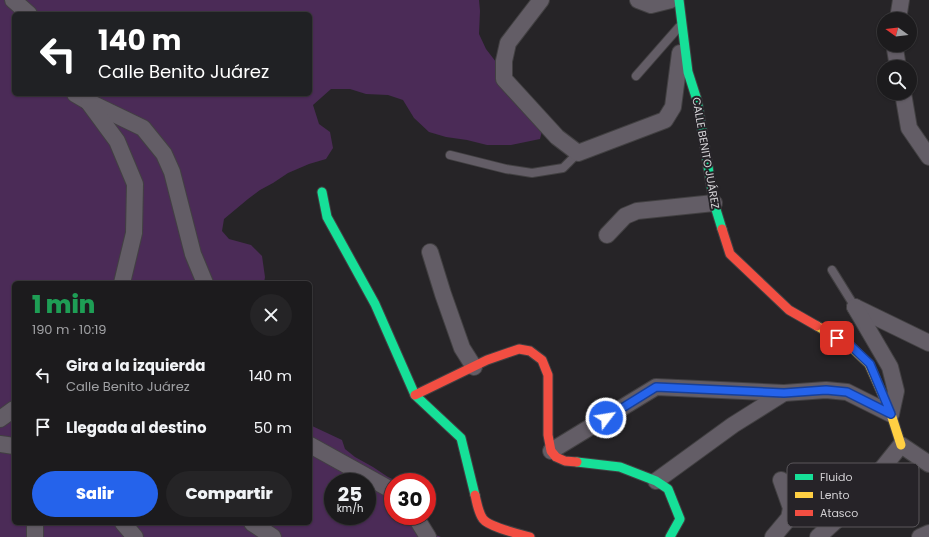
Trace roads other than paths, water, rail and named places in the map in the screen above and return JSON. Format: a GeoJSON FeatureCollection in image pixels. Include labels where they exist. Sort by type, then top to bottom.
{"type":"FeatureCollection","features":[{"type":"Feature","properties":{"kind":"street"},"geometry":{"type":"LineString","coordinates":[[13,0],[27,12]]}},
{"type":"Feature","properties":{"kind":"street"},"geometry":{"type":"LineString","coordinates":[[541,0],[508,43],[504,61],[504,79],[557,137],[578,153],[665,120],[673,107],[683,27]]}},
{"type":"Feature","properties":{"kind":"street"},"geometry":{"type":"LineString","coordinates":[[638,0],[651,6],[671,0]]}},
{"type":"Feature","properties":{"kind":"street","name":"CALLE BENITO JUÁREZ"},"geometry":{"type":"LineString","coordinates":[[679,0],[688,72],[697,100],[714,203],[730,254],[789,310],[849,344],[870,364],[902,445]]}},
{"type":"Feature","properties":{"kind":"street"},"geometry":{"type":"LineString","coordinates":[[899,12],[900,0]]}},
{"type":"Feature","properties":{"kind":"street"},"geometry":{"type":"LineString","coordinates":[[81,98],[117,141],[135,184],[134,233],[122,281]]}},
{"type":"Feature","properties":{"kind":"street"},"geometry":{"type":"LineString","coordinates":[[81,98],[143,128],[164,154],[172,172],[193,254],[205,281]]}},
{"type":"Feature","properties":{"kind":"street"},"geometry":{"type":"LineString","coordinates":[[904,100],[909,128],[929,157]]}},
{"type":"Feature","properties":{"kind":"street"},"geometry":{"type":"LineString","coordinates":[[322,192],[327,217],[376,304],[415,395],[461,438],[478,509],[484,520],[492,525],[530,537]]}},
{"type":"Feature","properties":{"kind":"street"},"geometry":{"type":"LineString","coordinates":[[607,235],[625,216],[637,211],[714,203]]}},
{"type":"Feature","properties":{"kind":"street"},"geometry":{"type":"LineString","coordinates":[[430,252],[462,348],[474,367]]}},
{"type":"Feature","properties":{"kind":"street"},"geometry":{"type":"LineString","coordinates":[[551,451],[656,387],[784,393],[826,390],[847,392],[891,414],[896,391],[890,367],[856,307]]}},
{"type":"Feature","properties":{"kind":"street"},"geometry":{"type":"LineString","coordinates":[[856,307],[929,343]]}},
{"type":"Feature","properties":{"kind":"street"},"geometry":{"type":"LineString","coordinates":[[415,395],[487,360],[518,349],[530,351],[542,360],[548,375],[548,435],[551,451],[556,457],[565,460],[620,467],[656,480],[668,489],[680,519],[670,537]]}},
{"type":"Feature","properties":{"kind":"street"},"geometry":{"type":"LineString","coordinates":[[656,480],[733,425],[784,393]]}},
{"type":"Feature","properties":{"kind":"street"},"geometry":{"type":"LineString","coordinates":[[0,419],[12,410]]}},
{"type":"Feature","properties":{"kind":"street"},"geometry":{"type":"LineString","coordinates":[[0,444],[12,446]]}},
{"type":"Feature","properties":{"kind":"street"},"geometry":{"type":"LineString","coordinates":[[887,463],[902,445],[929,464]]}},
{"type":"Feature","properties":{"kind":"street"},"geometry":{"type":"LineString","coordinates":[[312,446],[384,486]]}},
{"type":"Feature","properties":{"kind":"street"},"geometry":{"type":"LineString","coordinates":[[781,480],[787,497]]}},
{"type":"Feature","properties":{"kind":"street"},"geometry":{"type":"LineString","coordinates":[[773,537],[787,520]]}},
{"type":"Feature","properties":{"kind":"street"},"geometry":{"type":"LineString","coordinates":[[34,537],[35,525]]}},
{"type":"Feature","properties":{"kind":"street"},"geometry":{"type":"LineString","coordinates":[[125,525],[135,537]]}},
{"type":"Feature","properties":{"kind":"street"},"geometry":{"type":"LineString","coordinates":[[255,525],[273,537]]}},
{"type":"Feature","properties":{"kind":"street"},"geometry":{"type":"LineString","coordinates":[[421,525],[428,537]]}},
{"type":"Feature","properties":{"kind":"street"},"geometry":{"type":"LineString","coordinates":[[818,537],[829,527]]}},
{"type":"Feature","properties":{"kind":"street"},"geometry":{"type":"LineString","coordinates":[[920,537],[929,533]]}},
{"type":"Feature","properties":{"kind":"lane"},"geometry":{"type":"LineString","coordinates":[[636,76],[683,27]]}},
{"type":"Feature","properties":{"kind":"lane"},"geometry":{"type":"LineString","coordinates":[[450,155],[506,169],[532,173],[563,168],[578,153]]}},
{"type":"Feature","properties":{"kind":"lane"},"geometry":{"type":"LineString","coordinates":[[832,270],[856,307]]}}]}
